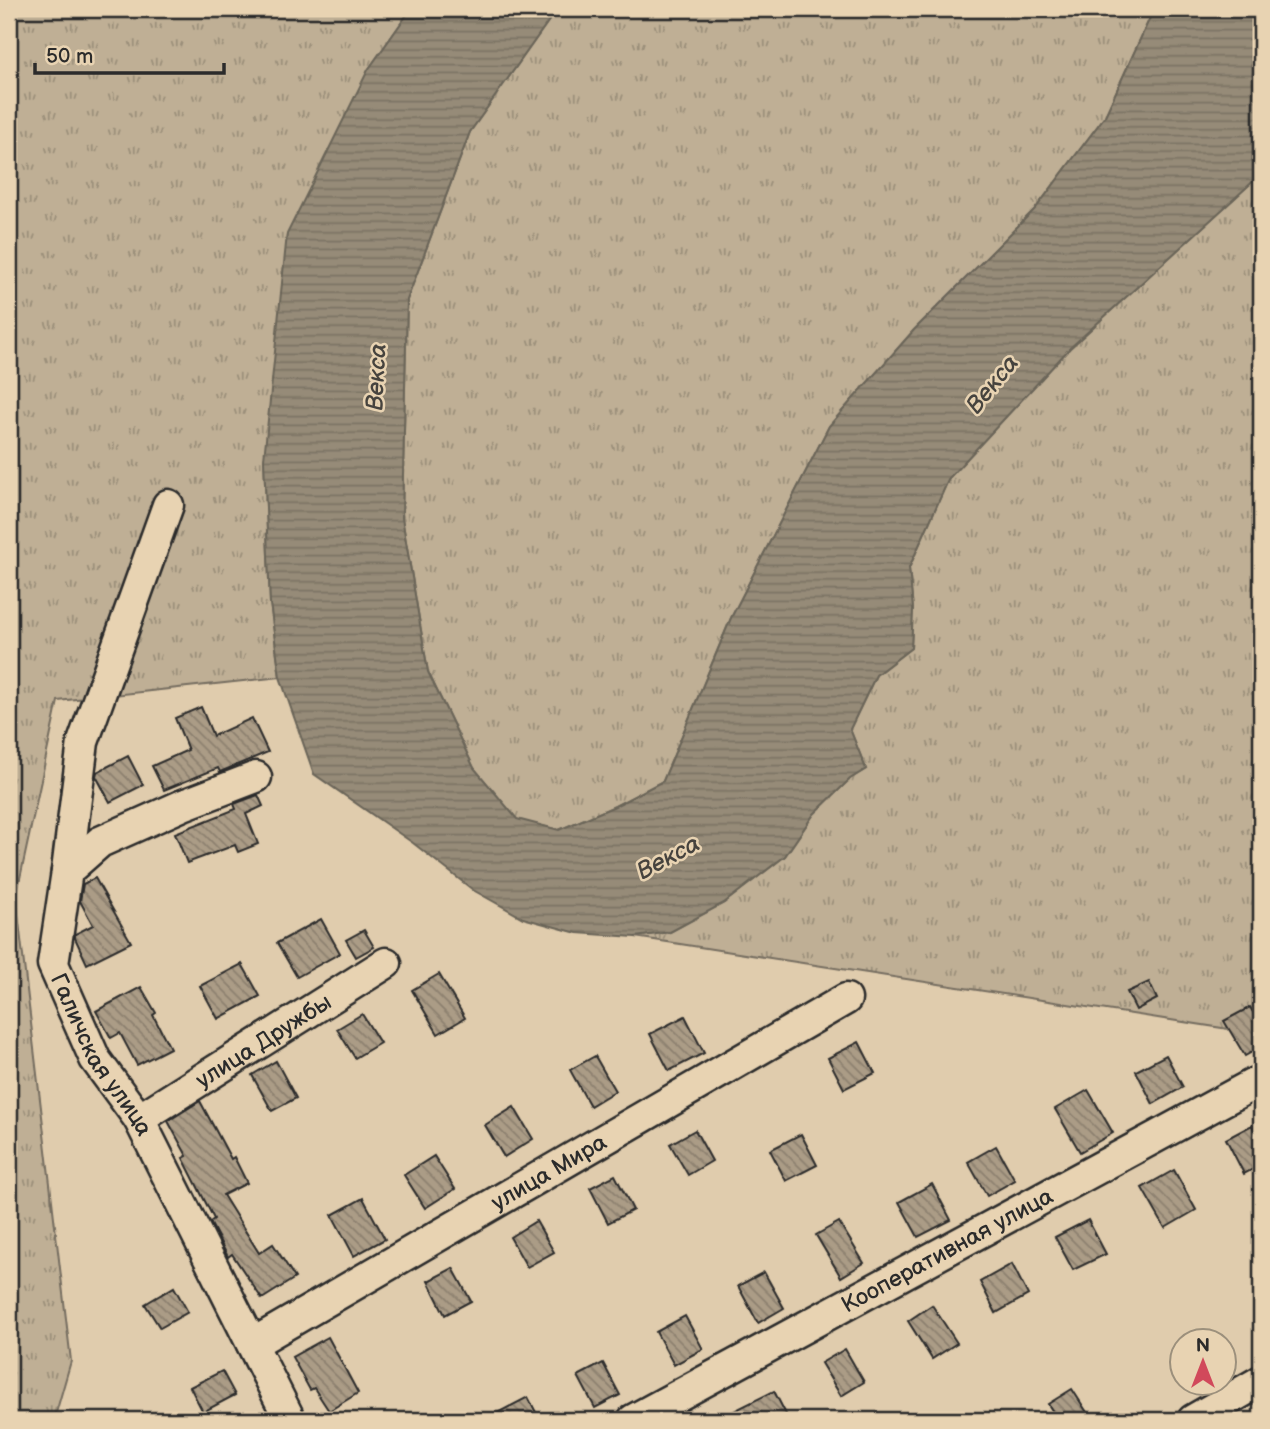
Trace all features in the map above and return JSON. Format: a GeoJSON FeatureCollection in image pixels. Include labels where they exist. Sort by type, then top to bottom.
{"type":"FeatureCollection","features":[{"type":"Feature","properties":{"kind":"street","name":"Галичская улица"},"geometry":{"type":"LineString","coordinates":[[168,505],[83,742],[53,964],[95,1059],[139,1119],[290,1420]]}},
{"type":"Feature","properties":{"kind":"street"},"geometry":{"type":"LineString","coordinates":[[67,871],[100,842],[256,776]]}},
{"type":"Feature","properties":{"kind":"street","name":"улица Дружбы"},"geometry":{"type":"LineString","coordinates":[[139,1119],[386,963]]}},
{"type":"Feature","properties":{"kind":"street","name":"улица Мира"},"geometry":{"type":"LineString","coordinates":[[253,1344],[846,999]]}},
{"type":"Feature","properties":{"kind":"street","name":"Кооперативная улица"},"geometry":{"type":"LineString","coordinates":[[634,1420],[1261,1080]]}},
{"type":"Feature","properties":{"kind":"street"},"geometry":{"type":"LineString","coordinates":[[1193,1420],[1261,1381]]}},
{"type":"Feature","properties":{"kind":"green space"},"geometry":{"type":"Polygon","coordinates":[[[9,9],[411,9],[368,70],[264,459],[270,603],[280,677],[58,701],[16,897],[71,1361],[54,1420],[9,1420],[9,9]]]}},
{"type":"Feature","properties":{"kind":"green space"},"geometry":{"type":"Polygon","coordinates":[[[557,9],[1154,9],[1105,116],[1036,208],[914,330],[829,426],[731,618],[663,781],[615,806],[559,830],[517,820],[474,768],[428,672],[402,518],[407,300],[470,132],[557,9]]]}},
{"type":"Feature","properties":{"kind":"green space"},"geometry":{"type":"Polygon","coordinates":[[[1261,171],[1261,1034],[635,937],[670,932],[724,903],[785,856],[814,814],[850,779],[866,769],[850,729],[876,675],[911,648],[913,609],[909,568],[949,478],[1070,348],[1258,177],[1261,171]]]}},
{"type":"Feature","properties":{"kind":"water","name":"Векса"},"geometry":{"type":"Polygon","coordinates":[[[411,9],[557,9],[470,132],[407,300],[402,518],[428,672],[474,768],[517,819],[559,830],[615,806],[663,781],[731,618],[829,426],[914,330],[1036,208],[1105,116],[1154,9],[1261,9],[1261,171],[1258,177],[1070,348],[949,478],[909,568],[913,609],[911,648],[876,675],[850,729],[866,769],[850,779],[814,814],[785,856],[724,903],[670,932],[635,937],[577,933],[523,918],[473,890],[413,843],[314,774],[280,677],[270,603],[264,459],[287,234],[368,70],[411,9]]]}},
{"type":"Feature","properties":{"kind":"building"},"geometry":{"type":"Polygon","coordinates":[[[201,707],[213,736],[252,718],[268,752],[220,772],[218,768],[164,790],[152,766],[188,750],[175,718],[201,707]]]}},
{"type":"Feature","properties":{"kind":"building"},"geometry":{"type":"Polygon","coordinates":[[[128,756],[143,785],[110,802],[96,776],[97,772],[128,756]]]}},
{"type":"Feature","properties":{"kind":"building"},"geometry":{"type":"Polygon","coordinates":[[[258,795],[263,806],[246,814],[258,844],[238,852],[235,845],[187,863],[175,833],[236,809],[234,804],[258,795]]]}},
{"type":"Feature","properties":{"kind":"building"},"geometry":{"type":"Polygon","coordinates":[[[95,878],[131,942],[87,964],[75,934],[93,925],[80,901],[83,884],[95,878]]]}},
{"type":"Feature","properties":{"kind":"building"},"geometry":{"type":"Polygon","coordinates":[[[321,919],[340,953],[297,977],[277,943],[321,919]]]}},
{"type":"Feature","properties":{"kind":"building"},"geometry":{"type":"Polygon","coordinates":[[[364,930],[374,947],[356,957],[346,940],[364,930]]]}},
{"type":"Feature","properties":{"kind":"building"},"geometry":{"type":"Polygon","coordinates":[[[242,964],[260,996],[218,1019],[200,986],[242,964]]]}},
{"type":"Feature","properties":{"kind":"building"},"geometry":{"type":"Polygon","coordinates":[[[439,974],[465,1018],[438,1034],[412,990],[439,974]]]}},
{"type":"Feature","properties":{"kind":"building"},"geometry":{"type":"Polygon","coordinates":[[[1149,982],[1157,999],[1136,1010],[1127,992],[1149,982]]]}},
{"type":"Feature","properties":{"kind":"building"},"geometry":{"type":"Polygon","coordinates":[[[141,987],[156,1013],[153,1015],[170,1048],[137,1065],[120,1033],[111,1038],[96,1011],[141,987]]]}},
{"type":"Feature","properties":{"kind":"building"},"geometry":{"type":"Polygon","coordinates":[[[1250,1007],[1261,1026],[1261,1047],[1245,1056],[1224,1021],[1250,1007]]]}},
{"type":"Feature","properties":{"kind":"building"},"geometry":{"type":"Polygon","coordinates":[[[362,1014],[380,1043],[355,1058],[337,1029],[362,1014]]]}},
{"type":"Feature","properties":{"kind":"building"},"geometry":{"type":"Polygon","coordinates":[[[685,1016],[704,1053],[669,1071],[650,1034],[685,1016]]]}},
{"type":"Feature","properties":{"kind":"building"},"geometry":{"type":"Polygon","coordinates":[[[859,1042],[875,1073],[844,1089],[828,1058],[859,1042]]]}},
{"type":"Feature","properties":{"kind":"building"},"geometry":{"type":"Polygon","coordinates":[[[1166,1055],[1183,1087],[1153,1104],[1136,1071],[1166,1055]]]}},
{"type":"Feature","properties":{"kind":"building"},"geometry":{"type":"Polygon","coordinates":[[[595,1056],[615,1091],[590,1106],[570,1070],[595,1056]]]}},
{"type":"Feature","properties":{"kind":"building"},"geometry":{"type":"Polygon","coordinates":[[[276,1061],[296,1098],[272,1111],[252,1075],[276,1061]]]}},
{"type":"Feature","properties":{"kind":"building"},"geometry":{"type":"Polygon","coordinates":[[[1088,1090],[1113,1133],[1080,1152],[1055,1109],[1088,1090]]]}},
{"type":"Feature","properties":{"kind":"building"},"geometry":{"type":"Polygon","coordinates":[[[200,1101],[247,1183],[223,1195],[259,1253],[273,1244],[295,1278],[262,1299],[232,1254],[228,1257],[210,1222],[214,1219],[183,1158],[187,1156],[168,1121],[200,1101]]]}},
{"type":"Feature","properties":{"kind":"building"},"geometry":{"type":"Polygon","coordinates":[[[514,1107],[533,1139],[504,1157],[485,1125],[514,1107]]]}},
{"type":"Feature","properties":{"kind":"building"},"geometry":{"type":"Polygon","coordinates":[[[1252,1125],[1261,1143],[1261,1165],[1244,1174],[1226,1139],[1252,1125]]]}},
{"type":"Feature","properties":{"kind":"building"},"geometry":{"type":"Polygon","coordinates":[[[695,1130],[712,1161],[688,1175],[670,1144],[695,1130]]]}},
{"type":"Feature","properties":{"kind":"building"},"geometry":{"type":"Polygon","coordinates":[[[801,1134],[817,1165],[786,1181],[770,1150],[801,1134]]]}},
{"type":"Feature","properties":{"kind":"building"},"geometry":{"type":"Polygon","coordinates":[[[996,1146],[1015,1180],[987,1196],[968,1162],[996,1146]]]}},
{"type":"Feature","properties":{"kind":"building"},"geometry":{"type":"Polygon","coordinates":[[[434,1156],[455,1189],[425,1208],[404,1175],[434,1156]]]}},
{"type":"Feature","properties":{"kind":"building"},"geometry":{"type":"Polygon","coordinates":[[[1174,1170],[1196,1210],[1165,1228],[1142,1188],[1174,1170]]]}},
{"type":"Feature","properties":{"kind":"building"},"geometry":{"type":"Polygon","coordinates":[[[615,1175],[633,1210],[608,1223],[590,1188],[615,1175]]]}},
{"type":"Feature","properties":{"kind":"building"},"geometry":{"type":"Polygon","coordinates":[[[932,1184],[951,1220],[918,1237],[899,1202],[932,1184]]]}},
{"type":"Feature","properties":{"kind":"building"},"geometry":{"type":"Polygon","coordinates":[[[363,1198],[385,1239],[354,1256],[332,1215],[363,1198]]]}},
{"type":"Feature","properties":{"kind":"building"},"geometry":{"type":"Polygon","coordinates":[[[1088,1220],[1106,1254],[1073,1270],[1055,1237],[1088,1220]]]}},
{"type":"Feature","properties":{"kind":"building"},"geometry":{"type":"Polygon","coordinates":[[[536,1221],[554,1252],[527,1267],[510,1237],[536,1221]]]}},
{"type":"Feature","properties":{"kind":"building"},"geometry":{"type":"Polygon","coordinates":[[[839,1222],[864,1263],[841,1277],[816,1235],[839,1222]]]}},
{"type":"Feature","properties":{"kind":"building"},"geometry":{"type":"Polygon","coordinates":[[[1012,1264],[1028,1295],[996,1313],[980,1282],[1012,1264]]]}},
{"type":"Feature","properties":{"kind":"building"},"geometry":{"type":"Polygon","coordinates":[[[453,1268],[471,1301],[445,1315],[428,1281],[453,1268]]]}},
{"type":"Feature","properties":{"kind":"building"},"geometry":{"type":"Polygon","coordinates":[[[764,1272],[784,1308],[758,1323],[738,1286],[764,1272]]]}},
{"type":"Feature","properties":{"kind":"building"},"geometry":{"type":"Polygon","coordinates":[[[174,1287],[188,1312],[160,1328],[145,1304],[174,1287]]]}},
{"type":"Feature","properties":{"kind":"building"},"geometry":{"type":"Polygon","coordinates":[[[932,1305],[957,1343],[932,1359],[908,1321],[932,1305]]]}},
{"type":"Feature","properties":{"kind":"building"},"geometry":{"type":"Polygon","coordinates":[[[685,1316],[703,1349],[674,1365],[656,1332],[685,1316]]]}},
{"type":"Feature","properties":{"kind":"building"},"geometry":{"type":"Polygon","coordinates":[[[328,1337],[358,1393],[329,1411],[314,1388],[310,1390],[292,1357],[328,1337]]]}},
{"type":"Feature","properties":{"kind":"building"},"geometry":{"type":"Polygon","coordinates":[[[845,1349],[864,1382],[841,1396],[821,1363],[845,1349]]]}},
{"type":"Feature","properties":{"kind":"building"},"geometry":{"type":"Polygon","coordinates":[[[603,1363],[620,1395],[595,1408],[578,1376],[603,1363]]]}},
{"type":"Feature","properties":{"kind":"building"},"geometry":{"type":"Polygon","coordinates":[[[222,1371],[235,1395],[203,1412],[190,1387],[222,1371]]]}},
{"type":"Feature","properties":{"kind":"building"},"geometry":{"type":"Polygon","coordinates":[[[1072,1389],[1092,1420],[1058,1420],[1048,1404],[1072,1389]]]}},
{"type":"Feature","properties":{"kind":"building"},"geometry":{"type":"Polygon","coordinates":[[[774,1391],[789,1420],[716,1420],[774,1391]]]}},
{"type":"Feature","properties":{"kind":"building"},"geometry":{"type":"Polygon","coordinates":[[[528,1397],[540,1420],[484,1420],[528,1397]]]}}]}
